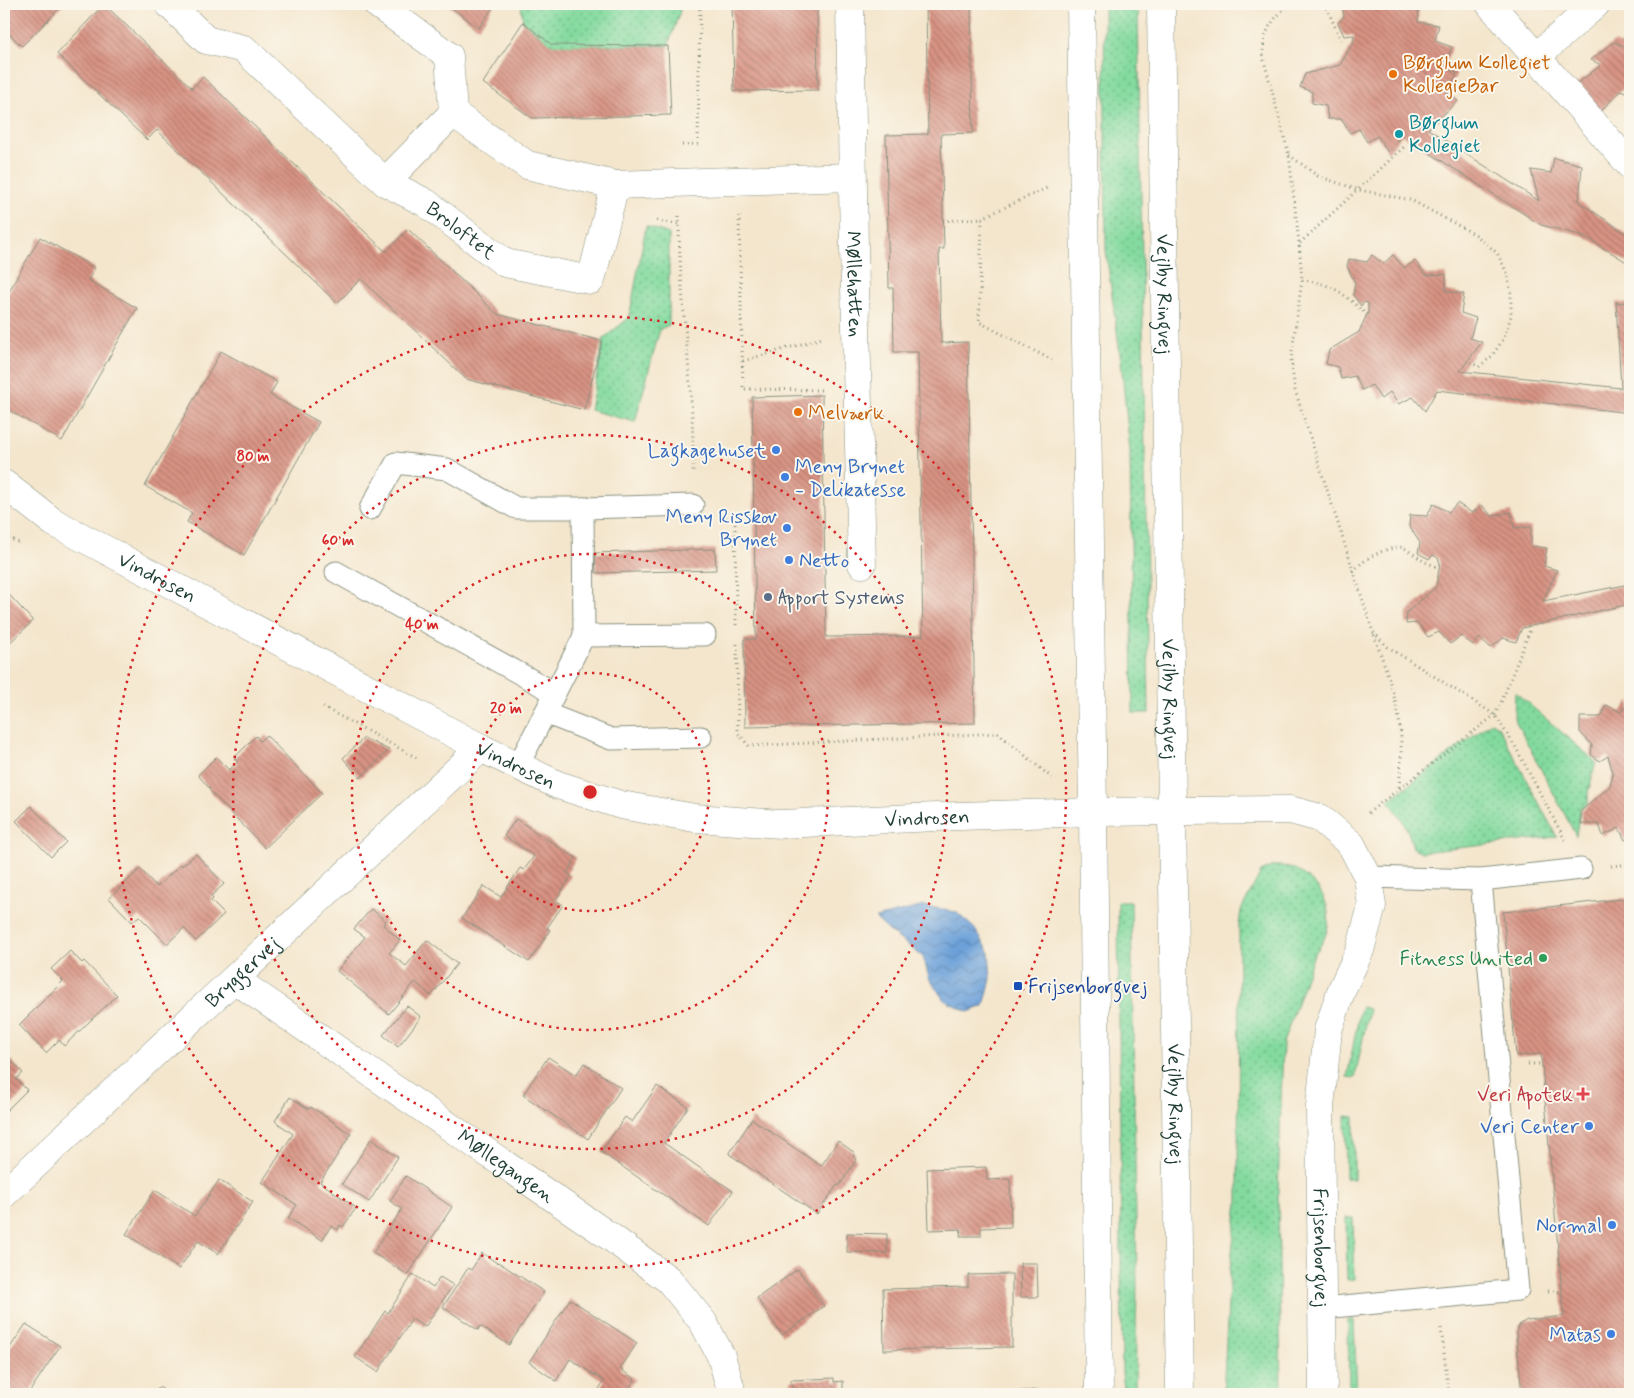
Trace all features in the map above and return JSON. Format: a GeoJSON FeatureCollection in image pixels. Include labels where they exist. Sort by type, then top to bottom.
{"type":"FeatureCollection","features":[{"type":"Feature","properties":{"kind":"street","name":"Broloftet"},"geometry":{"type":"LineString","coordinates":[[168,4],[206,40],[244,49],[385,182],[426,203],[505,263],[591,280],[616,185]]}},
{"type":"Feature","properties":{"kind":"street"},"geometry":{"type":"LineString","coordinates":[[377,4],[449,56],[453,113],[385,182]]}},
{"type":"Feature","properties":{"kind":"street","name":"Møllehatten"},"geometry":{"type":"LineString","coordinates":[[850,4],[852,177],[862,564]]}},
{"type":"Feature","properties":{"kind":"street"},"geometry":{"type":"LineString","coordinates":[[1081,4],[1093,812],[1099,1394]]}},
{"type":"Feature","properties":{"kind":"street","name":"Vejlby Ringvej"},"geometry":{"type":"LineString","coordinates":[[1160,4],[1180,1394]]}},
{"type":"Feature","properties":{"kind":"street"},"geometry":{"type":"LineString","coordinates":[[1490,4],[1630,165]]}},
{"type":"Feature","properties":{"kind":"street"},"geometry":{"type":"LineString","coordinates":[[1536,57],[1596,4]]}},
{"type":"Feature","properties":{"kind":"street"},"geometry":{"type":"LineString","coordinates":[[453,113],[527,165],[616,185],[852,177]]}},
{"type":"Feature","properties":{"kind":"street","name":"Vindrosen"},"geometry":{"type":"LineString","coordinates":[[6,489],[53,522],[481,748],[558,785],[621,805],[695,818],[781,824],[1093,812]]}},
{"type":"Feature","properties":{"kind":"street","name":"Bryggervej"},"geometry":{"type":"LineString","coordinates":[[4,1194],[481,748]]}},
{"type":"Feature","properties":{"kind":"street","name":"Frijsenborgvej"},"geometry":{"type":"LineString","coordinates":[[1093,812],[1290,810],[1320,818],[1351,844],[1368,876],[1372,906],[1360,950],[1342,989],[1328,1030],[1321,1097],[1323,1394]]}},
{"type":"Feature","properties":{"kind":"street","name":"Møllegangen"},"geometry":{"type":"LineString","coordinates":[[234,979],[612,1238],[670,1280],[704,1322],[721,1356],[730,1386],[730,1394]]}},
{"type":"Feature","properties":{"kind":"lane"},"geometry":{"type":"LineString","coordinates":[[370,509],[396,463],[447,470],[516,508],[693,505]]}},
{"type":"Feature","properties":{"kind":"lane"},"geometry":{"type":"LineString","coordinates":[[518,766],[584,636],[583,508]]}},
{"type":"Feature","properties":{"kind":"lane"},"geometry":{"type":"LineString","coordinates":[[336,572],[555,693]]}},
{"type":"Feature","properties":{"kind":"lane"},"geometry":{"type":"LineString","coordinates":[[584,636],[705,635]]}},
{"type":"Feature","properties":{"kind":"lane"},"geometry":{"type":"LineString","coordinates":[[545,713],[611,739],[701,737]]}},
{"type":"Feature","properties":{"kind":"lane"},"geometry":{"type":"LineString","coordinates":[[1368,876],[1481,880],[1581,869]]}},
{"type":"Feature","properties":{"kind":"lane"},"geometry":{"type":"LineString","coordinates":[[1322,1308],[1518,1290],[1481,880]]}},
{"type":"Feature","properties":{"kind":"path"},"geometry":{"type":"LineString","coordinates":[[679,145],[698,144],[700,4]]}},
{"type":"Feature","properties":{"kind":"path"},"geometry":{"type":"LineString","coordinates":[[1290,4],[1278,14],[1266,31],[1263,57],[1289,156],[1299,243],[1302,280],[1291,359],[1296,390],[1352,571],[1388,676],[1398,713],[1402,744],[1399,788]]}},
{"type":"Feature","properties":{"kind":"path"},"geometry":{"type":"LineString","coordinates":[[1323,4],[1341,40]]}},
{"type":"Feature","properties":{"kind":"path"},"geometry":{"type":"LineString","coordinates":[[1299,243],[1404,147]]}},
{"type":"Feature","properties":{"kind":"path"},"geometry":{"type":"LineString","coordinates":[[1289,156],[1318,176],[1359,190],[1411,200],[1476,235],[1497,253],[1507,273],[1511,293],[1511,316],[1504,338],[1492,356],[1479,367],[1468,362]]}},
{"type":"Feature","properties":{"kind":"path"},"geometry":{"type":"LineString","coordinates":[[943,221],[982,218],[1084,171]]}},
{"type":"Feature","properties":{"kind":"path"},"geometry":{"type":"LineString","coordinates":[[739,215],[742,389],[858,390]]}},
{"type":"Feature","properties":{"kind":"path"},"geometry":{"type":"LineString","coordinates":[[982,218],[979,322],[1086,377]]}},
{"type":"Feature","properties":{"kind":"path"},"geometry":{"type":"LineString","coordinates":[[679,238],[694,434]]}},
{"type":"Feature","properties":{"kind":"path"},"geometry":{"type":"LineString","coordinates":[[1302,280],[1328,285],[1342,292],[1367,315]]}},
{"type":"Feature","properties":{"kind":"path"},"geometry":{"type":"LineString","coordinates":[[743,361],[856,328]]}},
{"type":"Feature","properties":{"kind":"path"},"geometry":{"type":"LineString","coordinates":[[735,518],[738,733],[748,746],[998,733],[1093,812]]}},
{"type":"Feature","properties":{"kind":"path"},"geometry":{"type":"LineString","coordinates":[[1352,571],[1370,556],[1388,548],[1404,547],[1425,562],[1440,568]]}},
{"type":"Feature","properties":{"kind":"path"},"geometry":{"type":"LineString","coordinates":[[1360,819],[1495,714],[1530,630]]}},
{"type":"Feature","properties":{"kind":"path"},"geometry":{"type":"LineString","coordinates":[[1373,632],[1388,647],[1495,714],[1516,748],[1581,869]]}},
{"type":"Feature","properties":{"kind":"path"},"geometry":{"type":"LineString","coordinates":[[1438,1297],[1448,1394]]}},
{"type":"Feature","properties":{"kind":"green space"},"geometry":{"type":"Polygon","coordinates":[[[521,4],[680,4],[680,11],[668,46],[552,45],[523,22],[521,4]]]}},
{"type":"Feature","properties":{"kind":"green space"},"geometry":{"type":"Polygon","coordinates":[[[1104,4],[1138,4],[1149,713],[1133,713],[1130,452],[1121,361],[1106,251],[1104,4]]]}},
{"type":"Feature","properties":{"kind":"green space"},"geometry":{"type":"Polygon","coordinates":[[[646,226],[669,234],[669,325],[660,329],[635,422],[590,410],[604,338],[629,318],[646,226]]]}},
{"type":"Feature","properties":{"kind":"green space"},"geometry":{"type":"Polygon","coordinates":[[[1515,692],[1596,762],[1588,793],[1588,803],[1580,808],[1576,836],[1514,718],[1515,692]]]}},
{"type":"Feature","properties":{"kind":"green space"},"geometry":{"type":"Polygon","coordinates":[[[1491,722],[1498,726],[1557,837],[1422,852],[1413,848],[1404,823],[1388,801],[1491,722]]]}},
{"type":"Feature","properties":{"kind":"green space"},"geometry":{"type":"Polygon","coordinates":[[[1273,866],[1294,869],[1317,887],[1327,905],[1328,925],[1321,945],[1314,954],[1283,1043],[1278,1193],[1281,1394],[1223,1394],[1230,1269],[1238,1202],[1239,925],[1241,910],[1261,872],[1273,866]]]}},
{"type":"Feature","properties":{"kind":"green space"},"geometry":{"type":"Polygon","coordinates":[[[1118,901],[1131,901],[1137,1284],[1135,1394],[1125,1394],[1122,1374],[1118,901]]]}},
{"type":"Feature","properties":{"kind":"green space"},"geometry":{"type":"Polygon","coordinates":[[[1362,1007],[1369,1009],[1355,1078],[1347,1077],[1360,1010],[1362,1007]]]}},
{"type":"Feature","properties":{"kind":"green space"},"geometry":{"type":"Polygon","coordinates":[[[1345,1116],[1354,1117],[1354,1179],[1346,1179],[1345,1116]]]}},
{"type":"Feature","properties":{"kind":"green space"},"geometry":{"type":"Polygon","coordinates":[[[1346,1218],[1353,1218],[1355,1279],[1347,1280],[1346,1218]]]}},
{"type":"Feature","properties":{"kind":"green space"},"geometry":{"type":"Polygon","coordinates":[[[1348,1320],[1354,1320],[1357,1394],[1349,1394],[1348,1320]]]}},
{"type":"Feature","properties":{"kind":"water"},"geometry":{"type":"Polygon","coordinates":[[[924,906],[956,912],[974,928],[989,951],[991,979],[984,1006],[968,1012],[944,1000],[929,978],[923,957],[875,918],[924,906]]]}},
{"type":"Feature","properties":{"kind":"building"},"geometry":{"type":"Polygon","coordinates":[[[4,4],[64,4],[22,46],[4,29],[4,4]]]}},
{"type":"Feature","properties":{"kind":"building"},"geometry":{"type":"Polygon","coordinates":[[[104,4],[192,88],[203,77],[386,252],[408,229],[497,314],[602,341],[584,410],[466,379],[361,279],[337,303],[157,130],[147,140],[57,54],[104,4]]]}},
{"type":"Feature","properties":{"kind":"building"},"geometry":{"type":"Polygon","coordinates":[[[446,4],[495,4],[479,28],[446,4]]]}},
{"type":"Feature","properties":{"kind":"building"},"geometry":{"type":"Polygon","coordinates":[[[732,4],[817,4],[818,90],[734,91],[732,4]]]}},
{"type":"Feature","properties":{"kind":"building"},"geometry":{"type":"Polygon","coordinates":[[[926,4],[971,4],[973,133],[941,134],[944,249],[939,249],[941,343],[968,342],[975,723],[745,727],[744,639],[756,639],[752,397],[822,395],[826,637],[923,636],[918,352],[894,352],[893,288],[889,288],[886,135],[928,134],[926,4]]]}},
{"type":"Feature","properties":{"kind":"building","name":"Børglum Kollegiet"},"geometry":{"type":"Polygon","coordinates":[[[1342,4],[1395,4],[1399,9],[1419,7],[1418,22],[1439,25],[1435,41],[1452,47],[1444,68],[1457,73],[1447,93],[1458,101],[1428,129],[1539,201],[1531,170],[1551,173],[1554,158],[1582,165],[1579,202],[1630,236],[1630,264],[1584,236],[1541,225],[1402,135],[1388,152],[1377,136],[1367,142],[1359,129],[1350,133],[1341,119],[1328,119],[1326,106],[1312,103],[1312,92],[1300,87],[1305,74],[1340,65],[1353,43],[1354,35],[1344,36],[1338,23],[1344,16],[1342,4]]]}},
{"type":"Feature","properties":{"kind":"building"},"geometry":{"type":"Polygon","coordinates":[[[523,22],[552,45],[668,46],[671,115],[532,118],[483,83],[523,22]]]}},
{"type":"Feature","properties":{"kind":"building"},"geometry":{"type":"Polygon","coordinates":[[[1614,42],[1630,49],[1630,94],[1621,90],[1601,111],[1575,85],[1601,65],[1591,60],[1614,42]]]}},
{"type":"Feature","properties":{"kind":"building"},"geometry":{"type":"Polygon","coordinates":[[[40,237],[95,268],[88,280],[137,308],[62,441],[5,408],[10,399],[4,395],[4,300],[40,237]]]}},
{"type":"Feature","properties":{"kind":"building"},"geometry":{"type":"Polygon","coordinates":[[[1372,255],[1383,264],[1393,255],[1404,268],[1415,261],[1426,275],[1446,274],[1446,291],[1464,294],[1461,313],[1476,318],[1470,338],[1482,342],[1460,371],[1621,388],[1616,302],[1630,304],[1630,413],[1437,390],[1425,411],[1413,397],[1398,404],[1390,392],[1381,399],[1372,385],[1362,390],[1355,376],[1341,379],[1338,367],[1326,364],[1329,350],[1359,332],[1368,312],[1368,303],[1364,302],[1361,306],[1353,295],[1355,283],[1347,266],[1349,259],[1367,262],[1372,255]]]}},
{"type":"Feature","properties":{"kind":"building"},"geometry":{"type":"Polygon","coordinates":[[[221,351],[277,382],[270,395],[319,422],[244,555],[187,522],[192,513],[145,486],[221,351]]]}},
{"type":"Feature","properties":{"kind":"building"},"geometry":{"type":"Polygon","coordinates":[[[1457,503],[1472,513],[1482,505],[1492,516],[1511,512],[1514,528],[1531,527],[1531,546],[1547,548],[1544,566],[1557,570],[1543,601],[1630,584],[1630,604],[1522,628],[1516,642],[1503,638],[1491,648],[1480,638],[1473,645],[1461,636],[1450,644],[1439,632],[1428,637],[1418,623],[1406,624],[1407,612],[1436,587],[1440,563],[1438,558],[1433,555],[1429,559],[1418,553],[1420,543],[1409,526],[1410,515],[1427,516],[1433,504],[1449,512],[1457,503]]]}},
{"type":"Feature","properties":{"kind":"building"},"geometry":{"type":"Polygon","coordinates":[[[715,549],[716,570],[596,573],[595,553],[715,549]]]}},
{"type":"Feature","properties":{"kind":"building"},"geometry":{"type":"Polygon","coordinates":[[[4,589],[33,621],[4,648],[4,589]]]}},
{"type":"Feature","properties":{"kind":"building"},"geometry":{"type":"Polygon","coordinates":[[[1630,700],[1630,837],[1625,840],[1619,828],[1603,836],[1599,824],[1581,824],[1581,811],[1610,786],[1613,773],[1608,756],[1600,761],[1591,755],[1592,745],[1580,732],[1580,717],[1601,717],[1606,705],[1621,712],[1630,700]]]}},
{"type":"Feature","properties":{"kind":"building"},"geometry":{"type":"Polygon","coordinates":[[[266,735],[322,793],[265,848],[209,790],[198,775],[216,757],[229,770],[238,762],[234,758],[256,736],[260,741],[266,735]]]}},
{"type":"Feature","properties":{"kind":"building"},"geometry":{"type":"Polygon","coordinates":[[[364,738],[389,750],[360,778],[343,758],[364,738]]]}},
{"type":"Feature","properties":{"kind":"building"},"geometry":{"type":"Polygon","coordinates":[[[31,806],[66,842],[51,857],[16,821],[31,806]]]}},
{"type":"Feature","properties":{"kind":"building"},"geometry":{"type":"Polygon","coordinates":[[[516,819],[576,858],[567,873],[571,876],[556,900],[563,905],[547,928],[550,930],[529,962],[462,918],[484,886],[501,897],[520,868],[524,870],[534,856],[504,836],[516,819]]]}},
{"type":"Feature","properties":{"kind":"building"},"geometry":{"type":"Polygon","coordinates":[[[196,854],[224,884],[211,896],[213,899],[211,901],[224,914],[196,941],[184,928],[167,944],[139,916],[132,922],[109,898],[140,869],[157,887],[181,864],[182,866],[196,854]]]}},
{"type":"Feature","properties":{"kind":"building","name":"Veri Center"},"geometry":{"type":"Polygon","coordinates":[[[1630,898],[1630,1394],[1522,1394],[1516,1332],[1520,1324],[1527,1320],[1564,1316],[1541,1054],[1516,1056],[1503,912],[1630,898]]]}},
{"type":"Feature","properties":{"kind":"building"},"geometry":{"type":"Polygon","coordinates":[[[371,909],[386,921],[383,925],[400,940],[389,953],[406,966],[427,940],[457,964],[431,996],[415,982],[389,1014],[337,971],[365,937],[354,929],[371,909]]]}},
{"type":"Feature","properties":{"kind":"building"},"geometry":{"type":"Polygon","coordinates":[[[70,951],[82,963],[84,961],[117,995],[64,1046],[59,1040],[46,1053],[19,1025],[63,981],[51,969],[70,951]]]}},
{"type":"Feature","properties":{"kind":"building"},"geometry":{"type":"Polygon","coordinates":[[[407,1006],[421,1017],[398,1047],[383,1035],[407,1006]]]}},
{"type":"Feature","properties":{"kind":"building"},"geometry":{"type":"Polygon","coordinates":[[[4,1053],[23,1073],[16,1079],[27,1090],[4,1113],[4,1053]]]}},
{"type":"Feature","properties":{"kind":"building"},"geometry":{"type":"Polygon","coordinates":[[[548,1057],[576,1075],[584,1063],[621,1088],[588,1139],[523,1095],[548,1057]]]}},
{"type":"Feature","properties":{"kind":"building"},"geometry":{"type":"Polygon","coordinates":[[[657,1086],[688,1107],[664,1143],[733,1191],[709,1226],[601,1152],[625,1117],[632,1122],[657,1086]]]}},
{"type":"Feature","properties":{"kind":"building"},"geometry":{"type":"Polygon","coordinates":[[[290,1097],[309,1109],[311,1107],[351,1134],[320,1182],[356,1208],[343,1227],[340,1225],[338,1230],[331,1226],[322,1240],[288,1218],[297,1205],[262,1182],[293,1134],[275,1121],[290,1097]]]}},
{"type":"Feature","properties":{"kind":"building"},"geometry":{"type":"Polygon","coordinates":[[[752,1119],[821,1166],[838,1141],[855,1153],[853,1156],[857,1159],[817,1214],[729,1154],[752,1119]]]}},
{"type":"Feature","properties":{"kind":"building"},"geometry":{"type":"Polygon","coordinates":[[[371,1139],[398,1157],[369,1202],[342,1184],[371,1139]]]}},
{"type":"Feature","properties":{"kind":"building"},"geometry":{"type":"Polygon","coordinates":[[[986,1167],[987,1180],[1010,1179],[1011,1227],[981,1228],[981,1236],[960,1236],[961,1229],[929,1230],[927,1169],[986,1167]]]}},
{"type":"Feature","properties":{"kind":"building"},"geometry":{"type":"Polygon","coordinates":[[[406,1176],[452,1207],[408,1275],[373,1253],[402,1209],[390,1201],[406,1176]]]}},
{"type":"Feature","properties":{"kind":"building"},"geometry":{"type":"Polygon","coordinates":[[[219,1180],[253,1202],[218,1254],[198,1241],[179,1269],[126,1234],[155,1190],[195,1216],[219,1180]]]}},
{"type":"Feature","properties":{"kind":"building"},"geometry":{"type":"Polygon","coordinates":[[[847,1233],[887,1234],[887,1253],[847,1252],[847,1233]]]}},
{"type":"Feature","properties":{"kind":"building"},"geometry":{"type":"Polygon","coordinates":[[[482,1253],[544,1292],[509,1345],[480,1326],[478,1330],[443,1307],[468,1268],[471,1270],[482,1253]]]}},
{"type":"Feature","properties":{"kind":"building"},"geometry":{"type":"Polygon","coordinates":[[[1020,1263],[1037,1263],[1038,1297],[1021,1297],[1020,1263]]]}},
{"type":"Feature","properties":{"kind":"building"},"geometry":{"type":"Polygon","coordinates":[[[798,1269],[824,1306],[782,1335],[757,1298],[798,1269]]]}},
{"type":"Feature","properties":{"kind":"building"},"geometry":{"type":"Polygon","coordinates":[[[413,1274],[433,1288],[440,1277],[453,1285],[425,1327],[412,1319],[378,1372],[355,1357],[385,1311],[388,1313],[413,1274]]]}},
{"type":"Feature","properties":{"kind":"building"},"geometry":{"type":"Polygon","coordinates":[[[1012,1274],[1012,1347],[884,1350],[883,1289],[968,1287],[968,1275],[1012,1274]]]}},
{"type":"Feature","properties":{"kind":"building"},"geometry":{"type":"Polygon","coordinates":[[[570,1299],[637,1343],[620,1369],[635,1379],[625,1394],[596,1394],[604,1381],[570,1359],[556,1381],[529,1362],[570,1299]]]}},
{"type":"Feature","properties":{"kind":"building"},"geometry":{"type":"Polygon","coordinates":[[[26,1324],[60,1346],[28,1394],[4,1394],[4,1350],[7,1352],[26,1324]]]}},
{"type":"Feature","properties":{"kind":"building"},"geometry":{"type":"Polygon","coordinates":[[[834,1378],[834,1382],[843,1381],[843,1394],[792,1394],[791,1380],[834,1378]]]}},
{"type":"Feature","properties":{"kind":"building"},"geometry":{"type":"Polygon","coordinates":[[[159,1387],[170,1394],[155,1394],[159,1387]]]}},
{"type":"Feature","properties":{"kind":"building"},"geometry":{"type":"Polygon","coordinates":[[[1040,1390],[1040,1394],[1020,1394],[1020,1391],[1040,1390]]]}},
{"type":"Feature","properties":{"kind":"place","name":"Børglum Kollegiet KollegieBar"},"geometry":{"type":"Point","coordinates":[1393,74]}},
{"type":"Feature","properties":{"kind":"place","name":"Børglum Kollegiet"},"geometry":{"type":"Point","coordinates":[1399,134]}},
{"type":"Feature","properties":{"kind":"place","name":"Melværk"},"geometry":{"type":"Point","coordinates":[798,412]}},
{"type":"Feature","properties":{"kind":"place","name":"Lagkagehuset"},"geometry":{"type":"Point","coordinates":[776,450]}},
{"type":"Feature","properties":{"kind":"place","name":"Meny Brynet - Delikatesse"},"geometry":{"type":"Point","coordinates":[785,477]}},
{"type":"Feature","properties":{"kind":"place","name":"Meny Risskov Brynet"},"geometry":{"type":"Point","coordinates":[787,528]}},
{"type":"Feature","properties":{"kind":"place","name":"Netto"},"geometry":{"type":"Point","coordinates":[789,560]}},
{"type":"Feature","properties":{"kind":"place","name":"Apport Systems"},"geometry":{"type":"Point","coordinates":[768,597]}},
{"type":"Feature","properties":{"kind":"place","name":"Fitness United"},"geometry":{"type":"Point","coordinates":[1543,958]}},
{"type":"Feature","properties":{"kind":"place","name":"Frijsenborgvej"},"geometry":{"type":"Point","coordinates":[1018,986]}},
{"type":"Feature","properties":{"kind":"place","name":"Veri Apotek"},"geometry":{"type":"Point","coordinates":[1583,1094]}},
{"type":"Feature","properties":{"kind":"place","name":"Veri Center"},"geometry":{"type":"Point","coordinates":[1589,1126]}},
{"type":"Feature","properties":{"kind":"place","name":"Normal"},"geometry":{"type":"Point","coordinates":[1612,1225]}},
{"type":"Feature","properties":{"kind":"place","name":"Matas"},"geometry":{"type":"Point","coordinates":[1611,1334]}}]}
